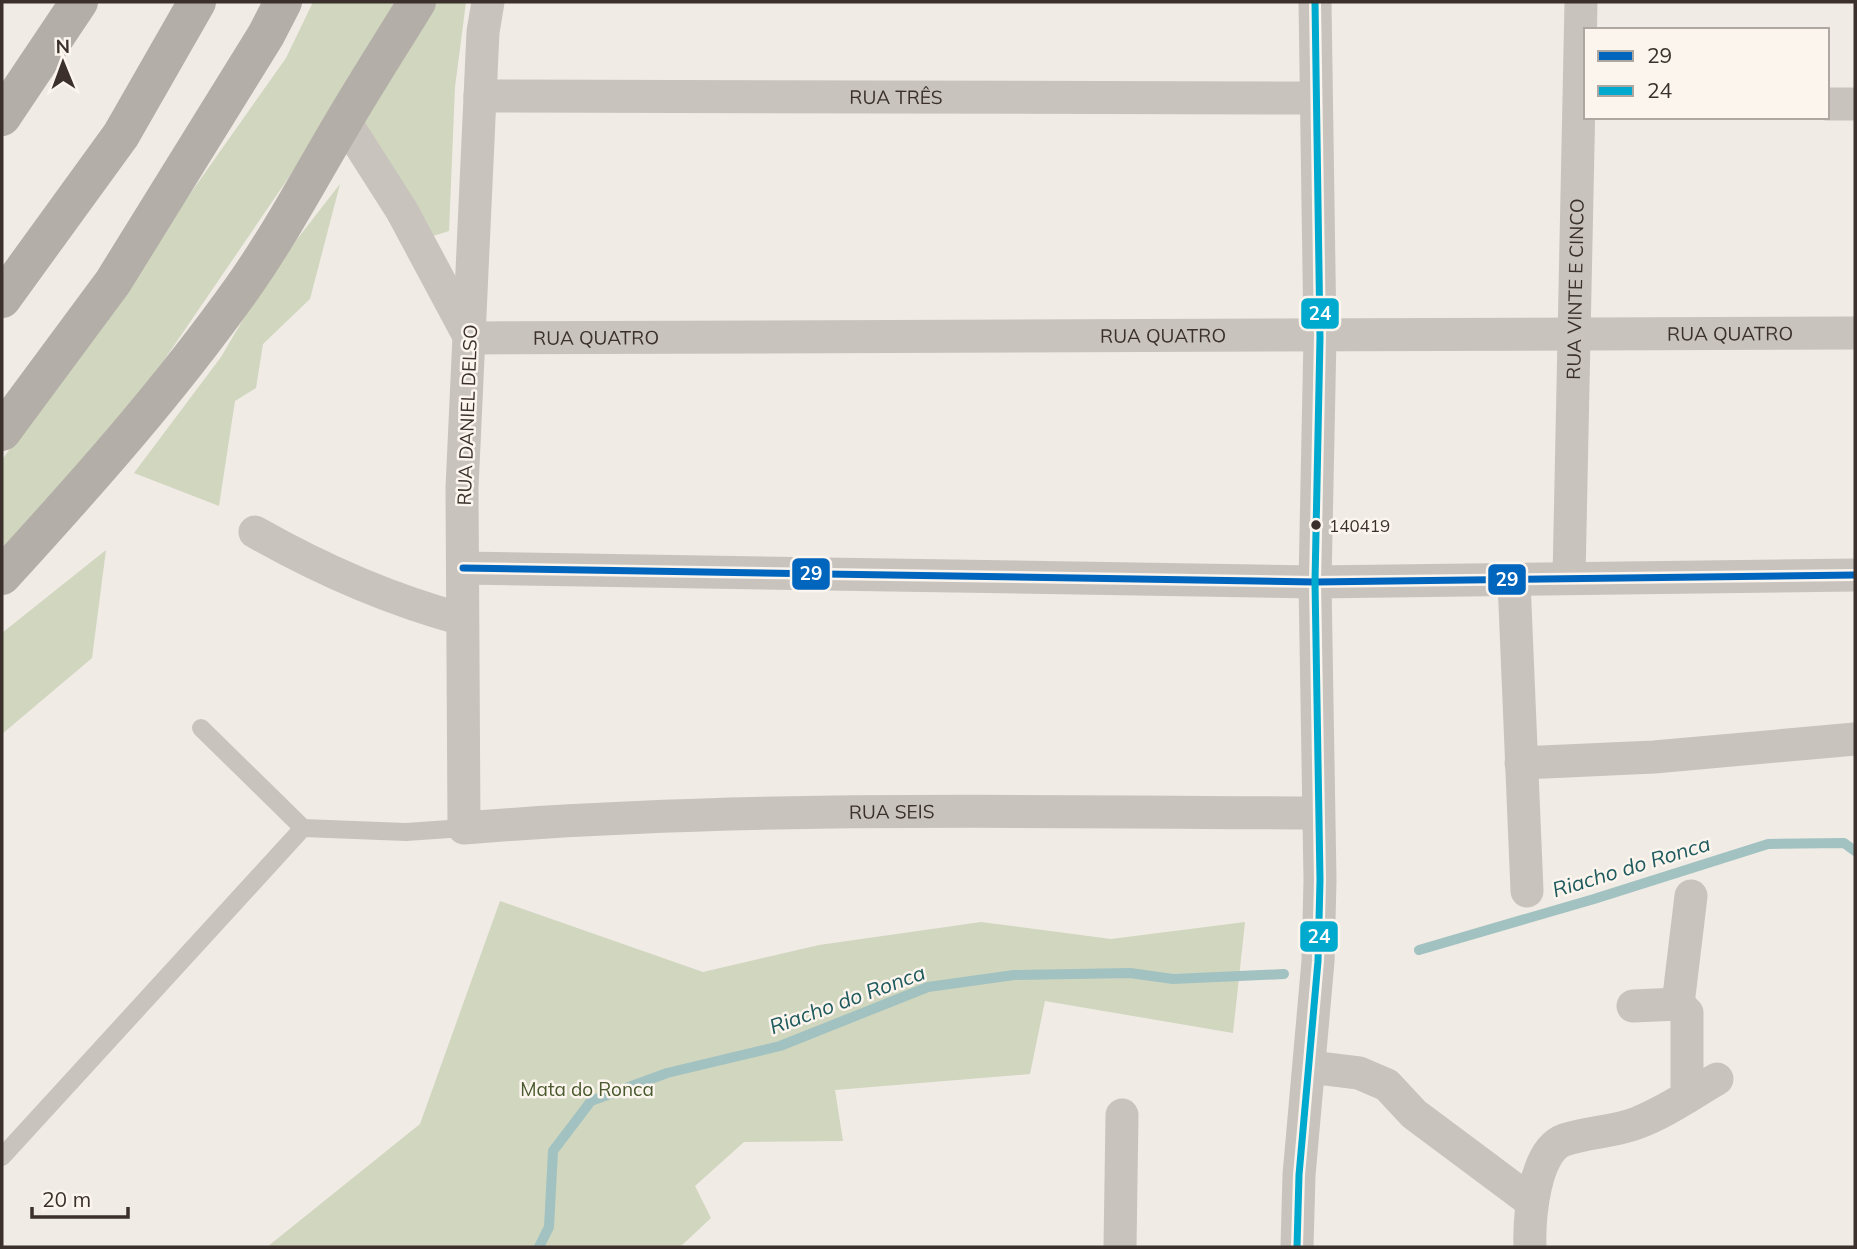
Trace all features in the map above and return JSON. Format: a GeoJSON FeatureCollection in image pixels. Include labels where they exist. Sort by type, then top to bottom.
{"type":"FeatureCollection","features":[{"type":"Feature","properties":{"kind":"highway"},"geometry":{"type":"LineString","coordinates":[[2,117],[79,2]]}},
{"type":"Feature","properties":{"kind":"highway"},"geometry":{"type":"LineString","coordinates":[[2,299],[121,135],[197,2]]}},
{"type":"Feature","properties":{"kind":"highway"},"geometry":{"type":"LineString","coordinates":[[2,432],[113,282],[267,35],[283,2]]}},
{"type":"Feature","properties":{"kind":"highway"},"geometry":{"type":"LineString","coordinates":[[2,576],[105,464],[175,380],[244,285],[300,201],[344,121],[417,2]]}},
{"type":"Feature","properties":{"kind":"street","name":"RUA DANIEL DELSO"},"geometry":{"type":"LineString","coordinates":[[464,828],[462,488],[483,32],[488,2]]}},
{"type":"Feature","properties":{"kind":"street"},"geometry":{"type":"LineString","coordinates":[[1297,1247],[1299,1175],[1318,961],[1315,582],[1320,337],[1315,2]]}},
{"type":"Feature","properties":{"kind":"street","name":"RUA VINTE E CINCO"},"geometry":{"type":"LineString","coordinates":[[1569,578],[1583,103],[1581,2]]}},
{"type":"Feature","properties":{"kind":"street","name":"RUA TRÊS"},"geometry":{"type":"LineString","coordinates":[[480,96],[1315,98]]}},
{"type":"Feature","properties":{"kind":"street"},"geometry":{"type":"LineString","coordinates":[[1829,104],[1855,103]]}},
{"type":"Feature","properties":{"kind":"street"},"geometry":{"type":"LineString","coordinates":[[344,121],[402,211],[470,338]]}},
{"type":"Feature","properties":{"kind":"street","name":"RUA QUATRO"},"geometry":{"type":"LineString","coordinates":[[470,338],[1855,333]]}},
{"type":"Feature","properties":{"kind":"street"},"geometry":{"type":"LineString","coordinates":[[255,532],[353,584],[410,605],[462,619]]}},
{"type":"Feature","properties":{"kind":"street"},"geometry":{"type":"LineString","coordinates":[[463,568],[1315,582],[1855,575]]}},
{"type":"Feature","properties":{"kind":"street"},"geometry":{"type":"LineString","coordinates":[[1514,581],[1527,891]]}},
{"type":"Feature","properties":{"kind":"street"},"geometry":{"type":"LineString","coordinates":[[1521,763],[1667,756],[1855,739]]}},
{"type":"Feature","properties":{"kind":"street","name":"RUA SEIS"},"geometry":{"type":"LineString","coordinates":[[464,828],[597,817],[760,814],[1318,813]]}},
{"type":"Feature","properties":{"kind":"street"},"geometry":{"type":"LineString","coordinates":[[1678,1004],[1691,896]]}},
{"type":"Feature","properties":{"kind":"street"},"geometry":{"type":"LineString","coordinates":[[1633,1006],[1678,1004],[1687,1013],[1687,1097]]}},
{"type":"Feature","properties":{"kind":"street"},"geometry":{"type":"LineString","coordinates":[[1310,1067],[1359,1073],[1387,1085],[1414,1114],[1532,1202]]}},
{"type":"Feature","properties":{"kind":"street"},"geometry":{"type":"LineString","coordinates":[[1530,1247],[1532,1202],[1545,1155],[1560,1141],[1635,1124],[1717,1079]]}},
{"type":"Feature","properties":{"kind":"street"},"geometry":{"type":"LineString","coordinates":[[1120,1247],[1122,1115]]}},
{"type":"Feature","properties":{"kind":"lane"},"geometry":{"type":"LineString","coordinates":[[201,728],[303,828],[406,832],[464,828]]}},
{"type":"Feature","properties":{"kind":"lane"},"geometry":{"type":"LineString","coordinates":[[2,1157],[303,828]]}},
{"type":"Feature","properties":{"kind":"green space"},"geometry":{"type":"Polygon","coordinates":[[[313,2],[395,2],[315,139],[115,432],[2,559],[2,460],[286,58],[313,2]]]}},
{"type":"Feature","properties":{"kind":"green space"},"geometry":{"type":"Polygon","coordinates":[[[425,2],[466,2],[455,87],[449,231],[433,236],[361,123],[425,2]]]}},
{"type":"Feature","properties":{"kind":"green space"},"geometry":{"type":"Polygon","coordinates":[[[340,184],[310,299],[263,344],[256,388],[235,401],[219,506],[134,473],[221,357],[270,274],[340,184]]]}},
{"type":"Feature","properties":{"kind":"green space"},"geometry":{"type":"Polygon","coordinates":[[[106,550],[92,658],[2,734],[2,633],[106,550]]]}},
{"type":"Feature","properties":{"kind":"green space","name":"Mata do Ronca"},"geometry":{"type":"Polygon","coordinates":[[[500,901],[703,972],[819,945],[981,922],[1111,939],[1245,922],[1233,1033],[1045,1001],[1030,1074],[835,1090],[843,1141],[744,1142],[695,1186],[711,1218],[680,1247],[267,1247],[420,1124],[500,901]]]}},
{"type":"Feature","properties":{"kind":"waterway","name":"Riacho do Ronca"},"geometry":{"type":"LineString","coordinates":[[1419,950],[1768,844],[1844,843],[1855,851]]}},
{"type":"Feature","properties":{"kind":"waterway","name":"Riacho do Ronca"},"geometry":{"type":"LineString","coordinates":[[539,1247],[549,1227],[553,1151],[591,1101],[667,1073],[780,1046],[928,987],[1014,975],[1130,973],[1173,979],[1284,974]]}},
{"type":"Feature","properties":{"kind":"transit line","name":"24"},"geometry":{"type":"LineString","coordinates":[[1297,1247],[1299,1175],[1318,961],[1320,880],[1315,582],[1320,337],[1315,2]]}},
{"type":"Feature","properties":{"kind":"transit line","name":"29"},"geometry":{"type":"LineString","coordinates":[[463,568],[1315,582],[1855,575]]}},
{"type":"Feature","properties":{"kind":"place","name":"140419"},"geometry":{"type":"Point","coordinates":[1316,525]}}]}
